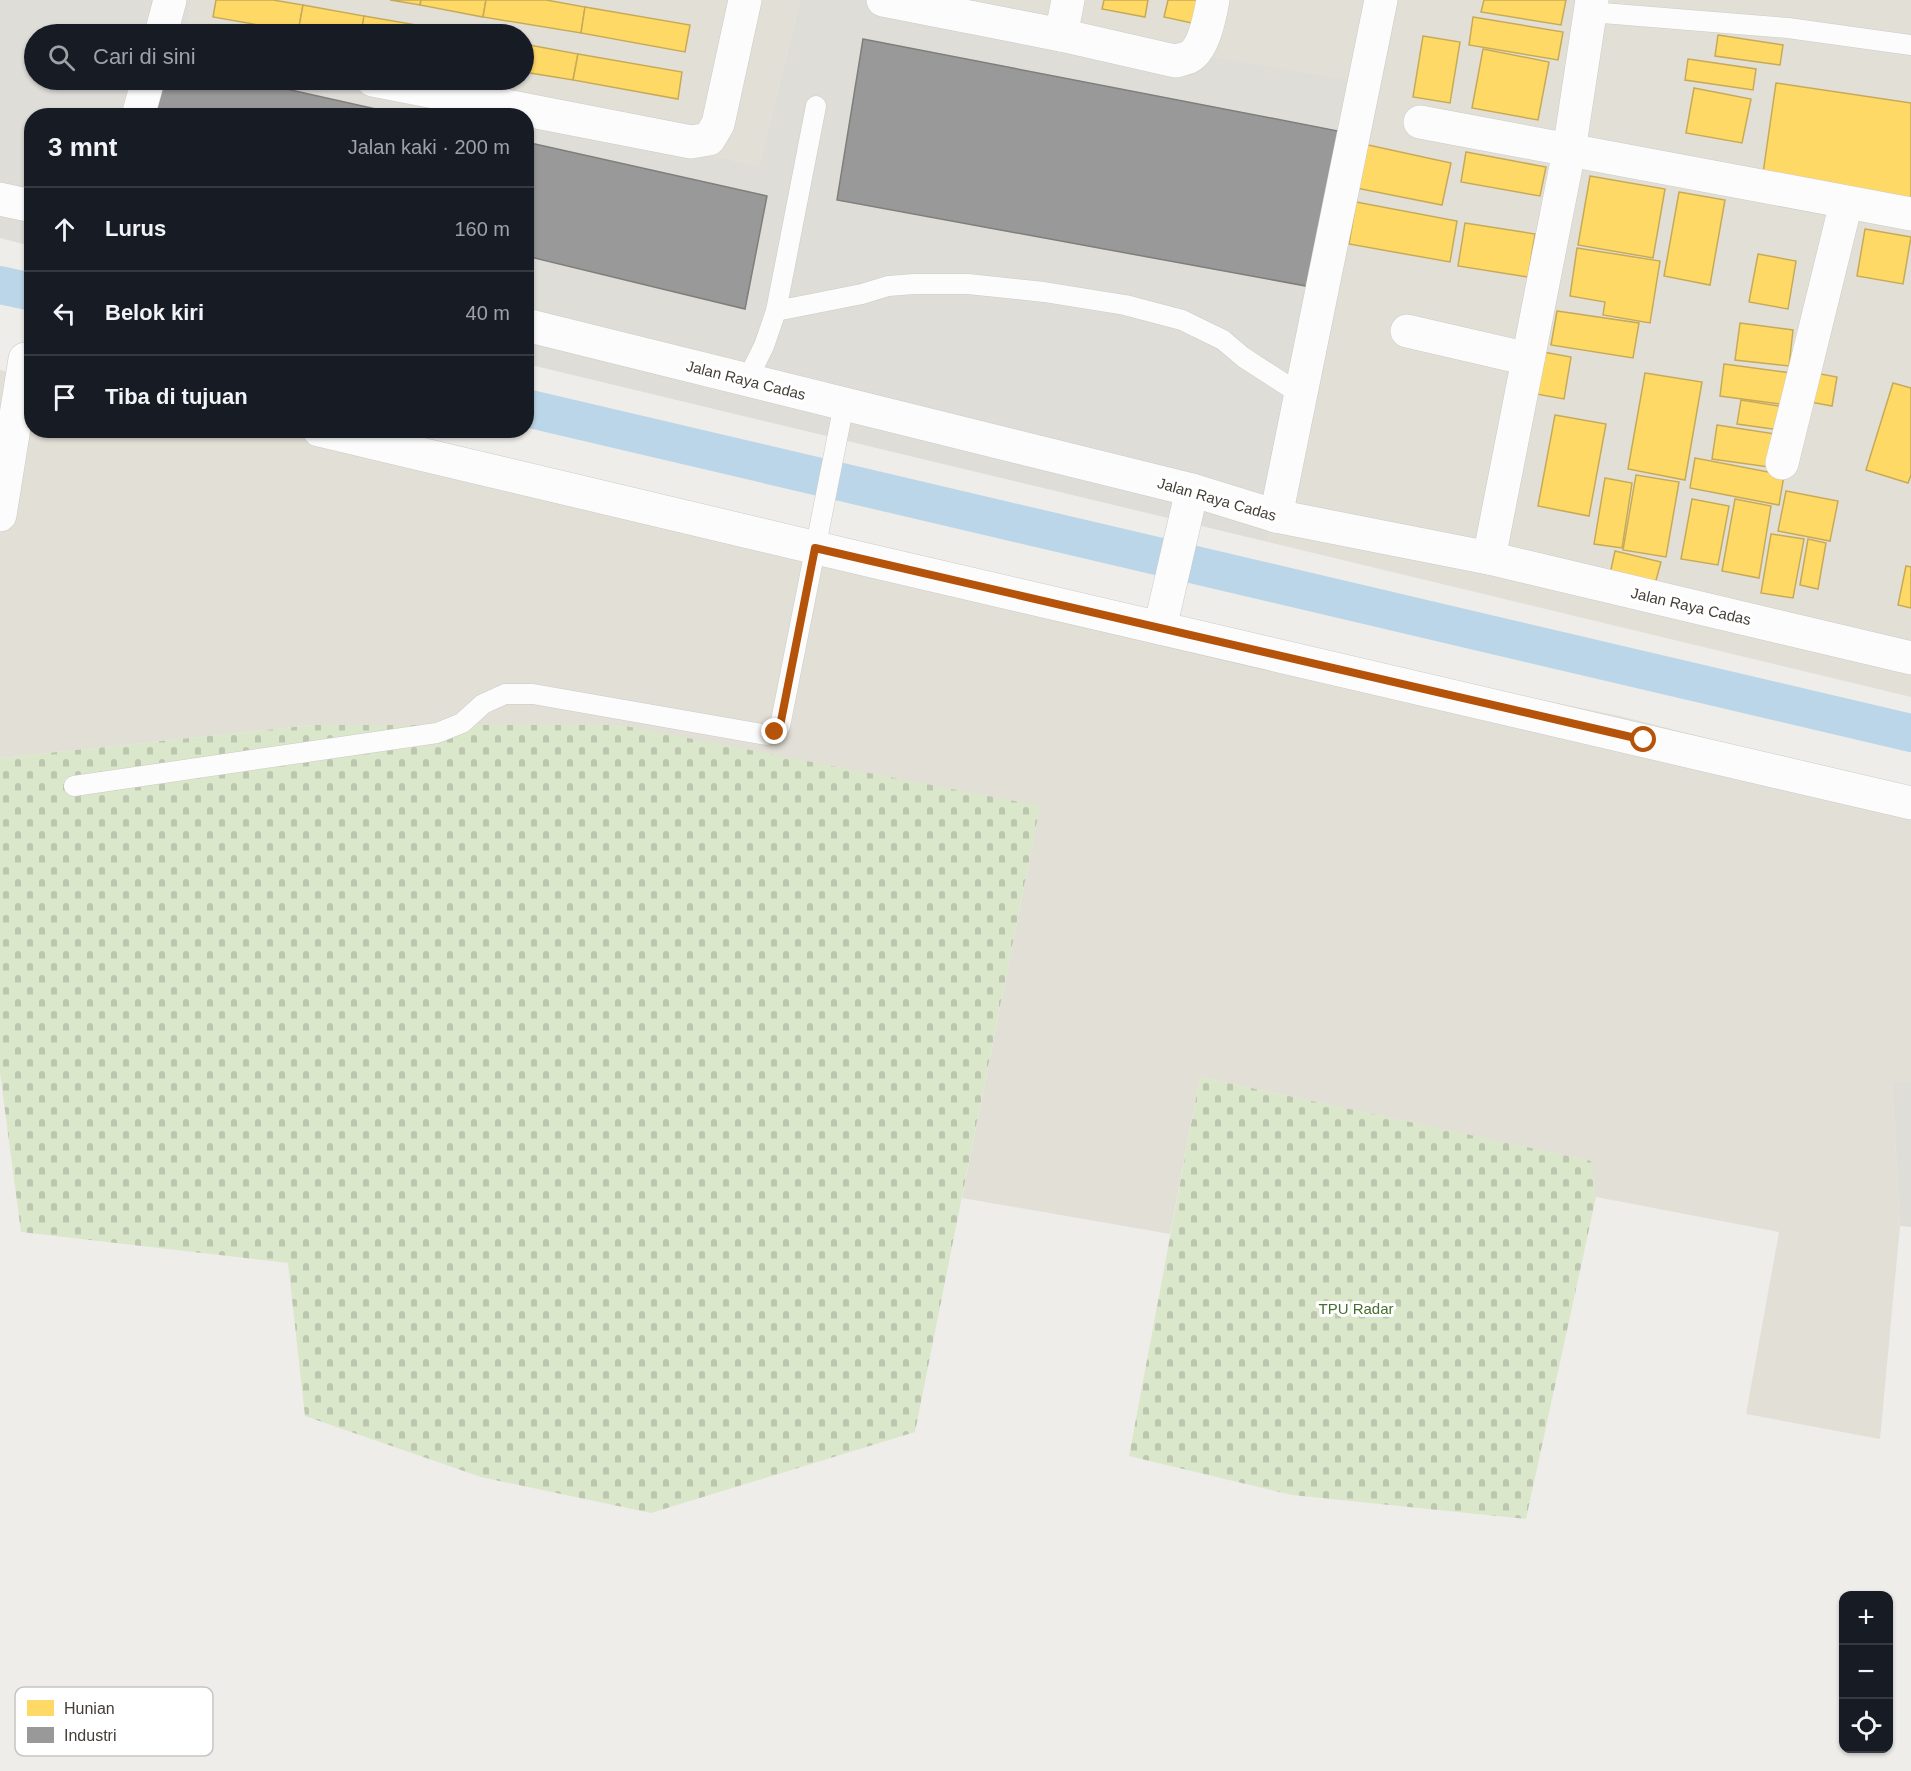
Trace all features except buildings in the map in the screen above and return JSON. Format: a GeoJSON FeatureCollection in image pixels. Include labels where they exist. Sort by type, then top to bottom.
{"type":"FeatureCollection","features":[{"type":"Feature","properties":{"kind":"street"},"geometry":{"type":"LineString","coordinates":[[164,24],[170,0]]}},
{"type":"Feature","properties":{"kind":"street"},"geometry":{"type":"LineString","coordinates":[[883,0],[927,4],[1175,61],[1190,57],[1199,47],[1209,22],[1213,0]]}},
{"type":"Feature","properties":{"kind":"street"},"geometry":{"type":"LineString","coordinates":[[1061,35],[1068,0]]}},
{"type":"Feature","properties":{"kind":"street"},"geometry":{"type":"LineString","coordinates":[[1276,516],[1381,0]]}},
{"type":"Feature","properties":{"kind":"street"},"geometry":{"type":"LineString","coordinates":[[534,111],[691,142],[709,139],[718,124],[739,1]]}},
{"type":"Feature","properties":{"kind":"street"},"geometry":{"type":"LineString","coordinates":[[1489,558],[1569,151],[1591,6]]}},
{"type":"Feature","properties":{"kind":"street"},"geometry":{"type":"LineString","coordinates":[[140,108],[145,90]]}},
{"type":"Feature","properties":{"kind":"street"},"geometry":{"type":"LineString","coordinates":[[424,90],[517,108]]}},
{"type":"Feature","properties":{"kind":"street"},"geometry":{"type":"LineString","coordinates":[[1420,122],[1911,214]]}},
{"type":"Feature","properties":{"kind":"street"},"geometry":{"type":"LineString","coordinates":[[0,199],[24,204]]}},
{"type":"Feature","properties":{"kind":"street"},"geometry":{"type":"LineString","coordinates":[[1782,463],[1846,203]]}},
{"type":"Feature","properties":{"kind":"street","name":"Jalan Raya Cadas"},"geometry":{"type":"LineString","coordinates":[[534,328],[747,380],[842,415],[1189,504],[1276,516],[1489,558],[1911,658]]}},
{"type":"Feature","properties":{"kind":"street"},"geometry":{"type":"LineString","coordinates":[[1407,331],[1528,359]]}},
{"type":"Feature","properties":{"kind":"street"},"geometry":{"type":"LineString","coordinates":[[0,515],[19,358]]}},
{"type":"Feature","properties":{"kind":"street"},"geometry":{"type":"LineString","coordinates":[[356,438],[817,537],[1911,802]]}},
{"type":"Feature","properties":{"kind":"street"},"geometry":{"type":"LineString","coordinates":[[1162,622],[1189,504]]}},
{"type":"Feature","properties":{"kind":"lane"},"geometry":{"type":"LineString","coordinates":[[1591,6],[1788,28],[1911,45]]}},
{"type":"Feature","properties":{"kind":"lane"},"geometry":{"type":"LineString","coordinates":[[747,380],[764,346],[776,311],[816,106]]}},
{"type":"Feature","properties":{"kind":"lane"},"geometry":{"type":"LineString","coordinates":[[776,311],[841,299],[888,286],[914,284],[968,284],[1125,305],[1182,320],[1223,340],[1243,357],[1300,394]]}},
{"type":"Feature","properties":{"kind":"lane"},"geometry":{"type":"LineString","coordinates":[[74,786],[437,733],[462,723],[483,704],[505,694],[533,694],[767,735],[775,732],[780,726],[842,415]]}},
{"type":"Feature","properties":{"kind":"shaded area"},"geometry":{"type":"Polygon","coordinates":[[[0,0],[192,0],[188,24],[24,24],[24,90],[412,90],[494,108],[24,108],[24,244],[0,238],[0,0]]]}},
{"type":"Feature","properties":{"kind":"shaded area"},"geometry":{"type":"Polygon","coordinates":[[[192,0],[800,0],[759,166],[534,117],[534,108],[494,108],[412,90],[534,90],[534,24],[188,24],[192,0]]]}},
{"type":"Feature","properties":{"kind":"shaded area"},"geometry":{"type":"Polygon","coordinates":[[[800,0],[888,0],[1363,83],[1268,542],[534,366],[534,117],[759,166],[800,0]]]}},
{"type":"Feature","properties":{"kind":"shaded area"},"geometry":{"type":"Polygon","coordinates":[[[888,0],[1911,0],[1911,697],[1268,542],[1363,84],[888,0]]]}},
{"type":"Feature","properties":{"kind":"shaded area"},"geometry":{"type":"Polygon","coordinates":[[[0,370],[24,375],[24,438],[308,438],[815,548],[1624,717],[1911,790],[1911,1082],[1892,1082],[1900,1226],[1880,1439],[1746,1414],[1779,1232],[1596,1197],[1590,1161],[1200,1077],[1170,1234],[962,1198],[1040,806],[312,725],[0,758],[0,370]]]}},
{"type":"Feature","properties":{"kind":"shaded area"},"geometry":{"type":"Polygon","coordinates":[[[1892,1082],[1911,1082],[1911,1227],[1900,1226],[1892,1082]]]}},
{"type":"Feature","properties":{"kind":"green space"},"geometry":{"type":"Polygon","coordinates":[[[313,725],[620,725],[1040,806],[915,1432],[651,1513],[481,1477],[305,1416],[288,1263],[21,1232],[0,1073],[0,758],[313,725]]]}},
{"type":"Feature","properties":{"kind":"green space","name":"TPU Radar"},"geometry":{"type":"Polygon","coordinates":[[[1200,1077],[1591,1161],[1596,1197],[1526,1519],[1292,1495],[1129,1456],[1200,1077]]]}},
{"type":"Feature","properties":{"kind":"waterway"},"geometry":{"type":"LineString","coordinates":[[0,285],[24,290]]}},
{"type":"Feature","properties":{"kind":"waterway"},"geometry":{"type":"LineString","coordinates":[[534,410],[1911,733]]}},
{"type":"Feature","properties":{"kind":"route"},"geometry":{"type":"LineString","coordinates":[[775,732],[780,726],[815,548],[1644,740]]}}]}
